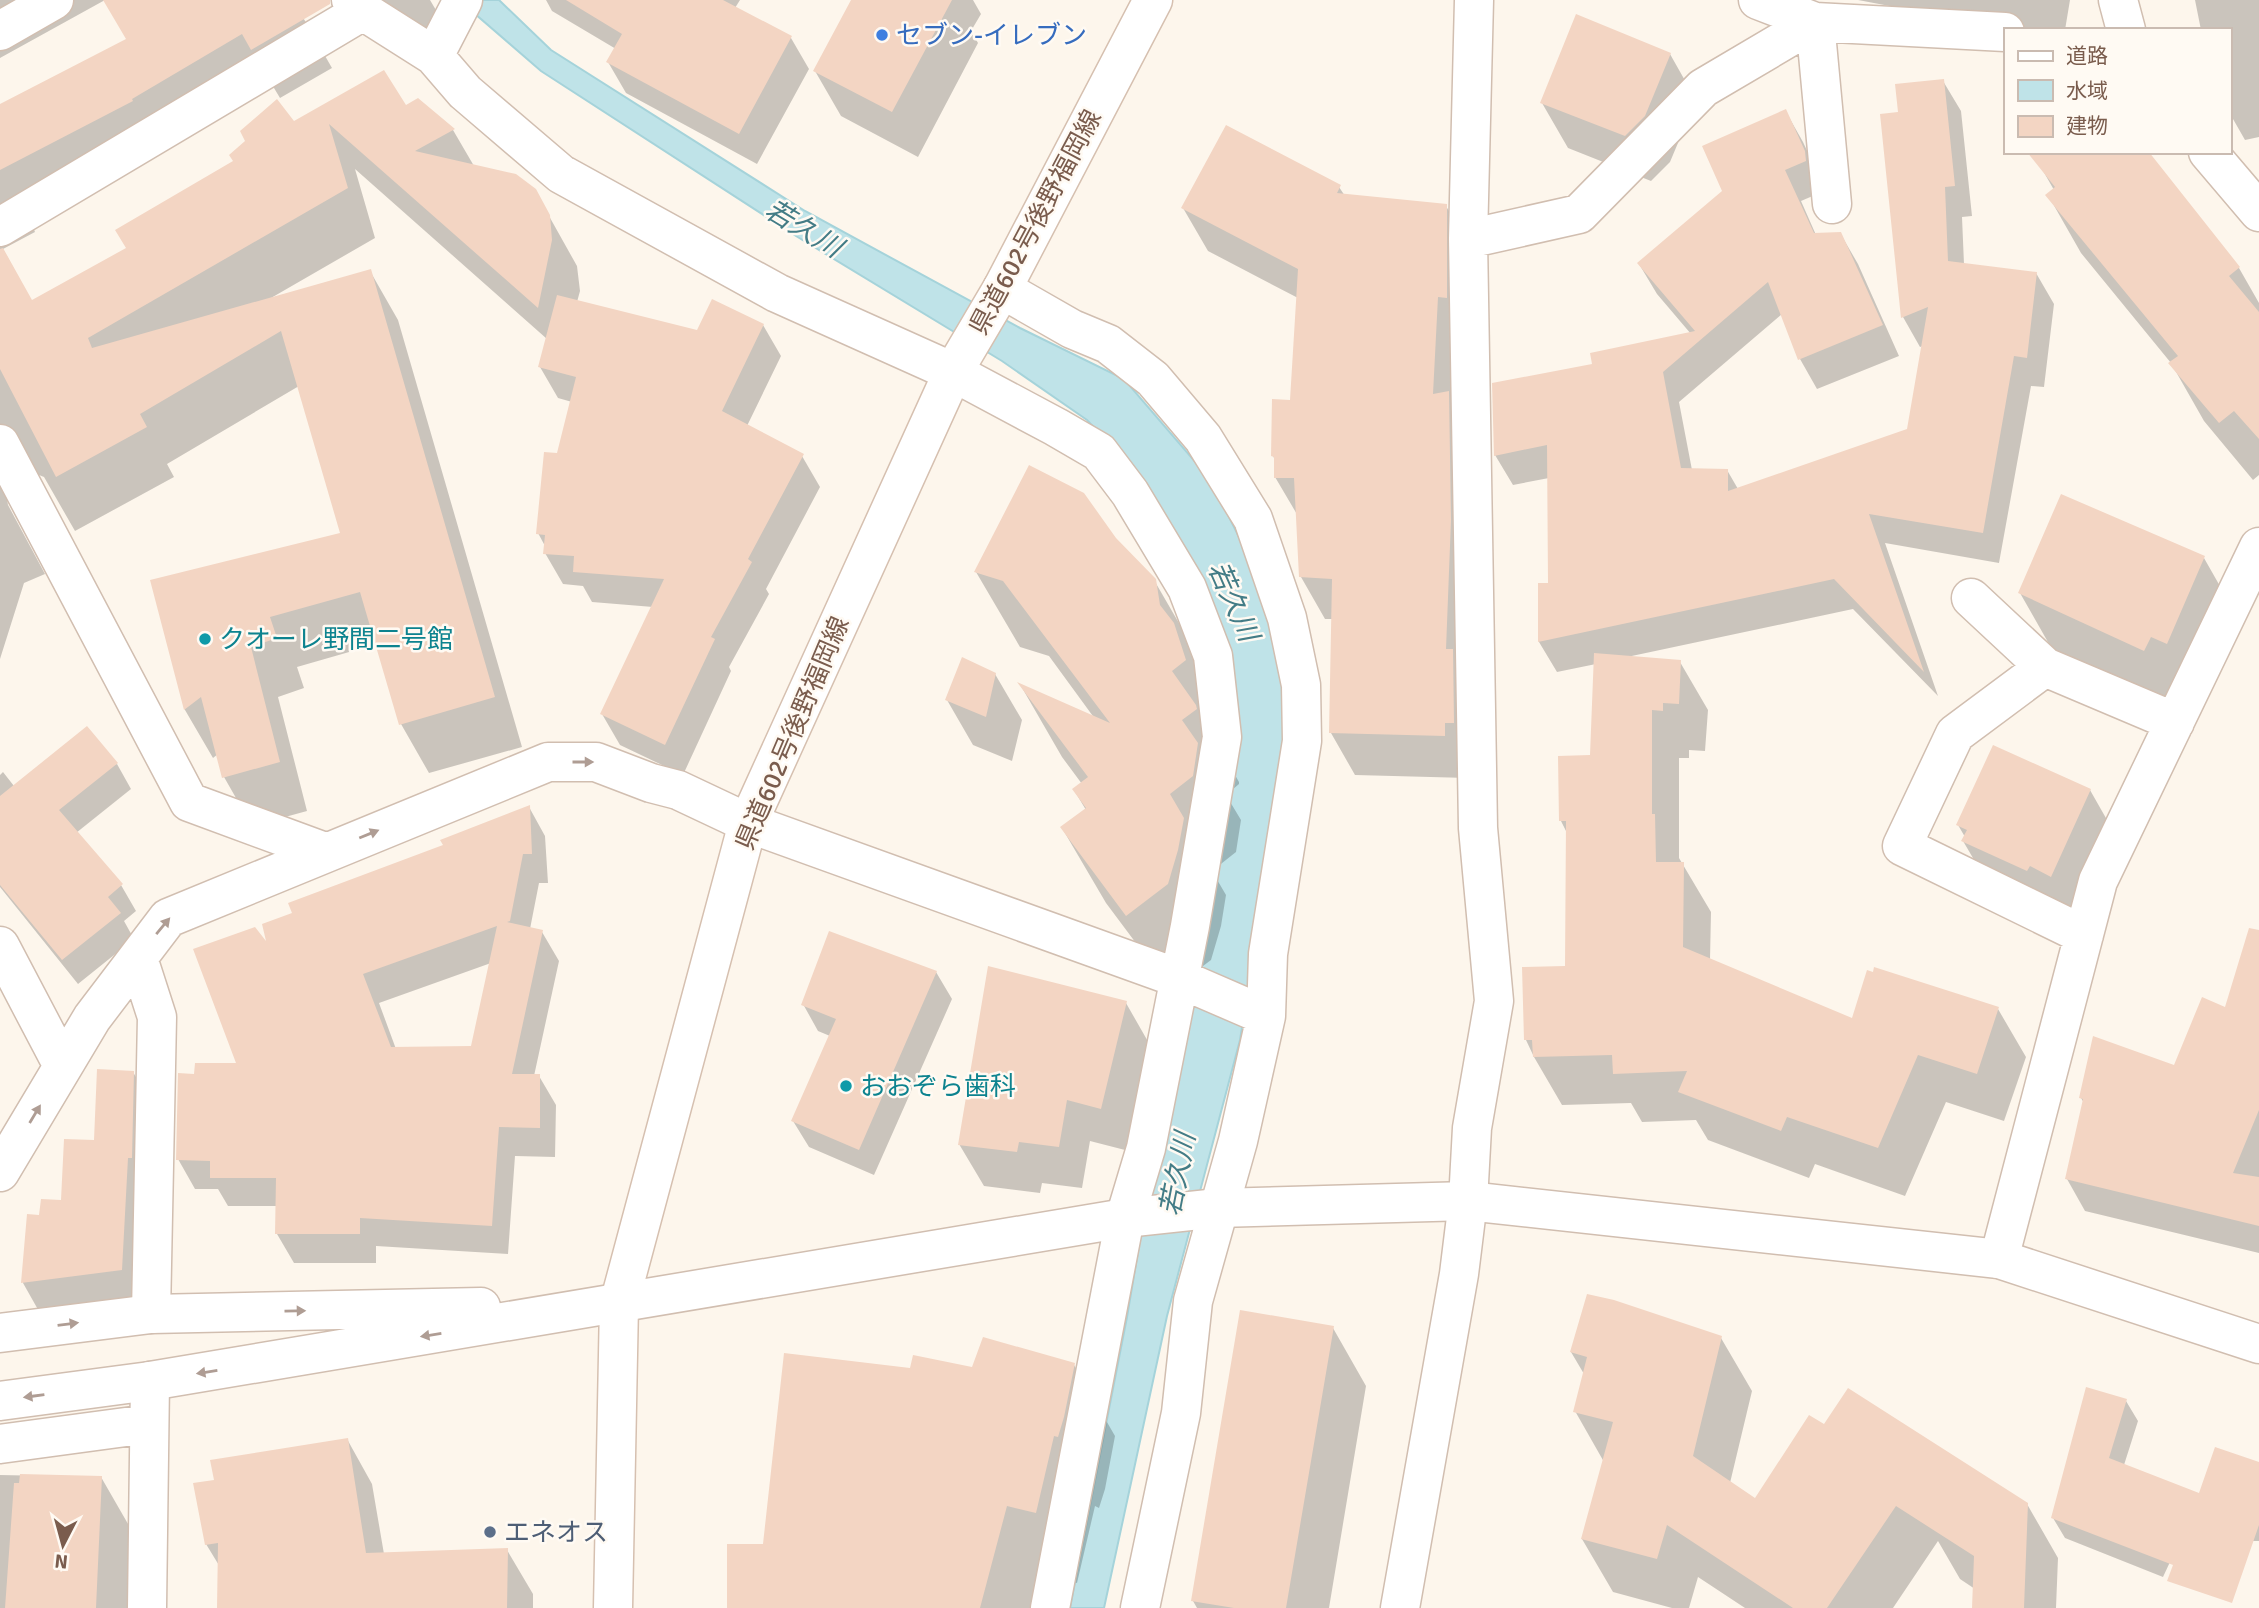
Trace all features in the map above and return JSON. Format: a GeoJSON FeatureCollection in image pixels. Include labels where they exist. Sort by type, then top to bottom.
{"type":"FeatureCollection","features":[{"type":"Feature","properties":{"kind":"street"},"geometry":{"type":"LineString","coordinates":[[0,31],[54,0]]}},
{"type":"Feature","properties":{"kind":"street"},"geometry":{"type":"LineString","coordinates":[[433,56],[463,0]]}},
{"type":"Feature","properties":{"kind":"street","name":"県道602号後野福岡線"},"geometry":{"type":"LineString","coordinates":[[613,1608],[619,1304],[748,822],[953,372],[1002,289],[1153,0]]}},
{"type":"Feature","properties":{"kind":"street"},"geometry":{"type":"LineString","coordinates":[[1400,1608],[1458,1274],[1468,1200],[1472,1128],[1494,1000],[1478,828],[1468,239],[1475,0]]}},
{"type":"Feature","properties":{"kind":"street"},"geometry":{"type":"LineString","coordinates":[[1758,0],[1815,22],[2004,32]]}},
{"type":"Feature","properties":{"kind":"street"},"geometry":{"type":"LineString","coordinates":[[2118,0],[2125,28]]}},
{"type":"Feature","properties":{"kind":"street"},"geometry":{"type":"LineString","coordinates":[[0,228],[357,6],[433,56],[465,92],[561,174],[777,293],[953,372],[1099,452],[1130,493],[1187,588],[1213,656],[1222,737],[1190,926],[1050,1608]]}},
{"type":"Feature","properties":{"kind":"street"},"geometry":{"type":"LineString","coordinates":[[1468,239],[1580,214],[1703,88],[1815,22]]}},
{"type":"Feature","properties":{"kind":"street"},"geometry":{"type":"LineString","coordinates":[[1815,22],[1832,204]]}},
{"type":"Feature","properties":{"kind":"street"},"geometry":{"type":"LineString","coordinates":[[2210,154],[2259,212]]}},
{"type":"Feature","properties":{"kind":"street"},"geometry":{"type":"LineString","coordinates":[[1002,289],[1072,329],[1108,344],[1153,379],[1203,438],[1252,519],[1287,618],[1301,685],[1302,741],[1268,954],[1266,1016],[1238,1141],[1206,1208],[1181,1413],[1140,1608]]}},
{"type":"Feature","properties":{"kind":"street"},"geometry":{"type":"LineString","coordinates":[[0,444],[189,802],[325,852]]}},
{"type":"Feature","properties":{"kind":"street"},"geometry":{"type":"LineString","coordinates":[[1999,1259],[2098,881],[2259,547]]}},
{"type":"Feature","properties":{"kind":"street"},"geometry":{"type":"LineString","coordinates":[[1971,598],[2045,667],[2175,722]]}},
{"type":"Feature","properties":{"kind":"street"},"geometry":{"type":"LineString","coordinates":[[2045,667],[1955,734],[1902,846],[2084,935]]}},
{"type":"Feature","properties":{"kind":"street"},"geometry":{"type":"LineString","coordinates":[[0,1172],[93,1018],[168,918],[548,762],[596,762],[651,783],[678,790],[748,822],[1178,978],[1266,1016]]}},
{"type":"Feature","properties":{"kind":"street"},"geometry":{"type":"LineString","coordinates":[[0,946],[63,1066]]}},
{"type":"Feature","properties":{"kind":"street"},"geometry":{"type":"LineString","coordinates":[[138,958],[157,1017],[151,1314]]}},
{"type":"Feature","properties":{"kind":"street"},"geometry":{"type":"LineString","coordinates":[[0,1401],[150,1381],[1130,1217],[1206,1208],[1468,1200],[1999,1259],[2259,1344]]}},
{"type":"Feature","properties":{"kind":"street"},"geometry":{"type":"LineString","coordinates":[[0,1333],[151,1314],[619,1304]]}},
{"type":"Feature","properties":{"kind":"street"},"geometry":{"type":"LineString","coordinates":[[147,1608],[150,1381]]}},
{"type":"Feature","properties":{"kind":"street"},"geometry":{"type":"LineString","coordinates":[[0,1444],[148,1424]]}},
{"type":"Feature","properties":{"kind":"water","name":"若久川"},"geometry":{"type":"Polygon","coordinates":[[[464,0],[499,0],[551,50],[805,211],[1020,328],[1124,379],[1210,479],[1255,569],[1278,641],[1287,745],[1240,1040],[1167,1316],[1104,1608],[1070,1608],[1127,1317],[1157,1139],[1236,744],[1125,460],[1087,420],[1002,361],[796,236],[541,71],[474,13],[464,0]]]}},
{"type":"Feature","properties":{"kind":"building"},"geometry":{"type":"Polygon","coordinates":[[[103,0],[330,0],[330,4],[251,50],[242,34],[132,99],[133,101],[0,170],[0,104],[126,39],[103,0]]]}},
{"type":"Feature","properties":{"kind":"building"},"geometry":{"type":"Polygon","coordinates":[[[566,0],[723,0],[792,36],[739,134],[606,62],[622,34],[566,0]]]}},
{"type":"Feature","properties":{"kind":"building","name":"セブン-イレブン"},"geometry":{"type":"Polygon","coordinates":[[[851,0],[952,0],[892,112],[813,71],[851,0]]]}},
{"type":"Feature","properties":{"kind":"building"},"geometry":{"type":"Polygon","coordinates":[[[1576,14],[1671,53],[1645,116],[1625,136],[1540,103],[1576,14]]]}},
{"type":"Feature","properties":{"kind":"building"},"geometry":{"type":"Polygon","coordinates":[[[384,70],[406,105],[418,98],[455,129],[415,151],[516,174],[536,189],[550,215],[552,240],[538,308],[329,124],[348,188],[88,338],[92,348],[371,269],[495,697],[399,725],[360,592],[270,617],[277,638],[251,647],[280,762],[222,778],[201,697],[184,710],[150,580],[340,533],[281,331],[140,414],[147,427],[56,477],[0,369],[0,249],[3,248],[32,300],[126,248],[115,230],[233,161],[229,155],[245,141],[240,131],[277,99],[294,121],[384,70]]]}},
{"type":"Feature","properties":{"kind":"building"},"geometry":{"type":"Polygon","coordinates":[[[1944,79],[1955,186],[1945,187],[1948,261],[2037,272],[2027,358],[2014,356],[1983,533],[1869,514],[1924,672],[1834,579],[1538,642],[1538,583],[1548,583],[1547,445],[1494,456],[1492,383],[1592,364],[1590,353],[1695,331],[1637,263],[1722,191],[1702,146],[1786,109],[1805,151],[1806,161],[1785,170],[1814,233],[1841,232],[1883,325],[1798,360],[1768,282],[1663,372],[1681,468],[1728,469],[1728,491],[1907,429],[1928,307],[1901,318],[1880,114],[1898,112],[1895,84],[1944,79]]]}},
{"type":"Feature","properties":{"kind":"building"},"geometry":{"type":"Polygon","coordinates":[[[1226,125],[1341,185],[1337,193],[1447,204],[1447,298],[1438,297],[1433,394],[1449,391],[1451,520],[1446,649],[1453,649],[1454,723],[1445,723],[1445,736],[1329,733],[1332,579],[1299,577],[1294,478],[1274,478],[1274,457],[1271,456],[1272,399],[1290,400],[1298,269],[1181,208],[1226,125]]]}},
{"type":"Feature","properties":{"kind":"building"},"geometry":{"type":"Polygon","coordinates":[[[2029,154],[2151,154],[2240,267],[2229,276],[2259,312],[2259,439],[2234,411],[2219,423],[2168,363],[2178,356],[2045,195],[2055,187],[2029,154]]]}},
{"type":"Feature","properties":{"kind":"building"},"geometry":{"type":"Polygon","coordinates":[[[557,295],[697,330],[712,299],[764,324],[722,411],[804,454],[748,559],[752,562],[711,637],[715,639],[665,745],[600,714],[664,579],[573,572],[574,556],[543,554],[545,535],[536,534],[544,452],[557,453],[576,377],[538,367],[557,295]]]}},
{"type":"Feature","properties":{"kind":"building"},"geometry":{"type":"Polygon","coordinates":[[[1029,465],[1084,493],[1116,538],[1156,579],[1160,605],[1174,623],[1186,660],[1172,671],[1197,709],[1182,720],[1198,743],[1193,776],[1170,794],[1184,818],[1168,884],[1126,916],[1060,827],[1086,808],[1072,789],[1088,777],[1017,682],[1110,723],[1003,581],[974,572],[1029,465]]]}},
{"type":"Feature","properties":{"kind":"building"},"geometry":{"type":"Polygon","coordinates":[[[2061,494],[2205,556],[2167,644],[2151,637],[2144,651],[2018,593],[2061,494]]]}},
{"type":"Feature","properties":{"kind":"building"},"geometry":{"type":"Polygon","coordinates":[[[1594,653],[1681,660],[1679,704],[1663,703],[1663,711],[1652,710],[1652,814],[1655,814],[1656,862],[1684,862],[1683,947],[1852,1018],[1867,970],[1873,972],[1874,967],[1999,1007],[1977,1074],[1918,1055],[1878,1148],[1787,1117],[1781,1131],[1678,1092],[1687,1071],[1613,1074],[1612,1055],[1533,1057],[1532,1040],[1524,1040],[1522,967],[1565,966],[1566,821],[1559,821],[1558,756],[1590,755],[1594,653]]]}},
{"type":"Feature","properties":{"kind":"building"},"geometry":{"type":"Polygon","coordinates":[[[962,657],[996,673],[986,717],[945,700],[962,657]]]}},
{"type":"Feature","properties":{"kind":"building"},"geometry":{"type":"Polygon","coordinates":[[[87,726],[118,763],[59,810],[123,884],[108,897],[121,913],[62,960],[0,885],[0,796],[87,726]]]}},
{"type":"Feature","properties":{"kind":"building"},"geometry":{"type":"Polygon","coordinates":[[[1993,745],[2091,789],[2051,877],[2030,866],[2027,871],[1961,841],[1967,830],[1956,825],[1993,745]]]}},
{"type":"Feature","properties":{"kind":"building"},"geometry":{"type":"Polygon","coordinates":[[[530,805],[532,854],[523,854],[510,921],[507,922],[543,930],[512,1074],[540,1074],[540,1128],[499,1127],[492,1226],[360,1218],[360,1234],[275,1234],[276,1178],[210,1178],[210,1161],[176,1160],[178,1073],[194,1074],[195,1063],[236,1063],[193,949],[255,927],[266,941],[262,924],[292,913],[288,903],[443,845],[440,840],[530,805]],[[497,926],[363,974],[391,1047],[471,1046],[497,926]]]}},
{"type":"Feature","properties":{"kind":"building"},"geometry":{"type":"Polygon","coordinates":[[[2249,928],[2259,930],[2259,1110],[2233,1173],[2259,1177],[2259,1226],[2065,1179],[2083,1099],[2079,1098],[2093,1036],[2174,1065],[2202,997],[2225,1007],[2249,928]]]}},
{"type":"Feature","properties":{"kind":"building"},"geometry":{"type":"Polygon","coordinates":[[[829,931],[937,971],[859,1150],[791,1121],[836,1019],[801,1005],[829,931]]]}},
{"type":"Feature","properties":{"kind":"building"},"geometry":{"type":"Polygon","coordinates":[[[988,966],[1127,1001],[1101,1109],[1067,1100],[1059,1147],[1019,1142],[1017,1152],[958,1145],[988,966]]]}},
{"type":"Feature","properties":{"kind":"building"},"geometry":{"type":"Polygon","coordinates":[[[97,1069],[134,1071],[132,1158],[128,1158],[122,1270],[21,1283],[27,1214],[39,1215],[41,1199],[61,1200],[64,1139],[94,1140],[97,1069]]]}},
{"type":"Feature","properties":{"kind":"building"},"geometry":{"type":"Polygon","coordinates":[[[1587,1294],[1614,1300],[1722,1336],[1693,1456],[1755,1498],[1809,1415],[1824,1424],[1848,1388],[2028,1503],[2024,1608],[1972,1608],[1974,1556],[1896,1506],[1827,1608],[1793,1608],[1667,1525],[1657,1559],[1581,1539],[1613,1422],[1573,1412],[1587,1357],[1570,1352],[1587,1294]]]}},
{"type":"Feature","properties":{"kind":"building"},"geometry":{"type":"Polygon","coordinates":[[[1240,1310],[1334,1326],[1286,1608],[1234,1608],[1191,1601],[1240,1310]]]}},
{"type":"Feature","properties":{"kind":"building"},"geometry":{"type":"Polygon","coordinates":[[[983,1337],[1075,1363],[1064,1417],[1058,1437],[1054,1436],[1036,1513],[1007,1506],[980,1608],[727,1608],[727,1544],[763,1544],[784,1353],[910,1368],[913,1355],[972,1367],[983,1337]]]}},
{"type":"Feature","properties":{"kind":"building"},"geometry":{"type":"Polygon","coordinates":[[[2086,1387],[2127,1399],[2109,1458],[2199,1493],[2215,1447],[2259,1462],[2259,1525],[2232,1603],[2167,1581],[2173,1565],[2051,1518],[2086,1387]]]}},
{"type":"Feature","properties":{"kind":"building"},"geometry":{"type":"Polygon","coordinates":[[[348,1438],[366,1553],[508,1548],[507,1608],[217,1608],[218,1543],[205,1545],[193,1483],[214,1480],[210,1460],[348,1438]]]}},
{"type":"Feature","properties":{"kind":"building"},"geometry":{"type":"Polygon","coordinates":[[[20,1474],[102,1476],[96,1608],[5,1608],[14,1483],[19,1483],[20,1474]]]}},
{"type":"Feature","properties":{"kind":"place","name":"セブン-イレブン"},"geometry":{"type":"Point","coordinates":[882,35]}},
{"type":"Feature","properties":{"kind":"place","name":"クオーレ野間二号館"},"geometry":{"type":"Point","coordinates":[205,639]}},
{"type":"Feature","properties":{"kind":"place","name":"おおぞら歯科"},"geometry":{"type":"Point","coordinates":[846,1086]}},
{"type":"Feature","properties":{"kind":"place","name":"エネオス"},"geometry":{"type":"Point","coordinates":[490,1532]}}]}
